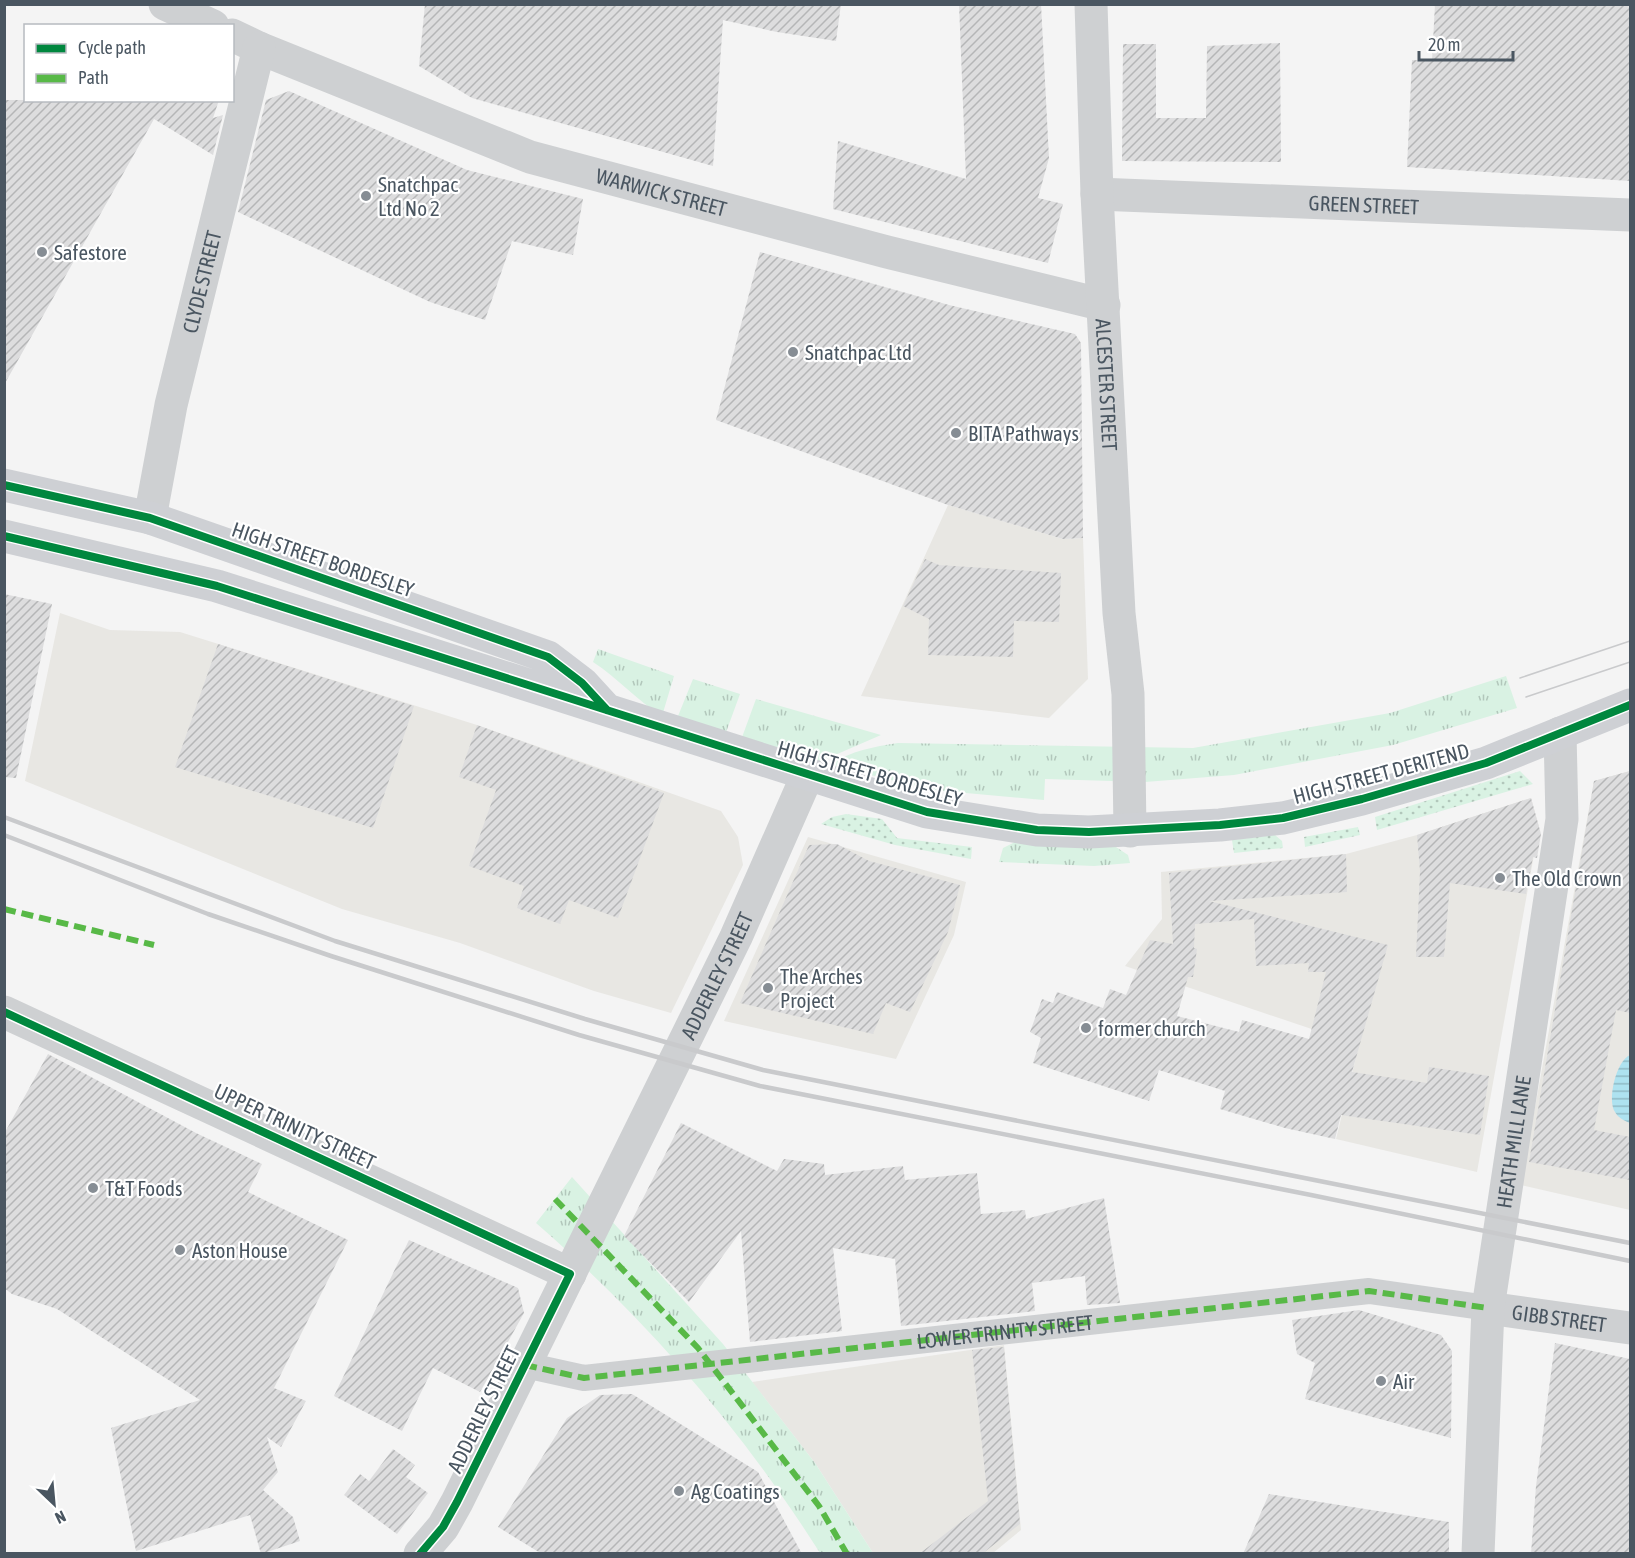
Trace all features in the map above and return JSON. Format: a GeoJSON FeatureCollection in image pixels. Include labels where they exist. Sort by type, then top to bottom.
{"type":"FeatureCollection","features":[{"type":"Feature","properties":{"kind":"main road","name":"HIGH STREET BORDESLEY"},"geometry":{"type":"LineString","coordinates":[[4,484],[150,518],[548,657],[582,683],[608,711]]}},
{"type":"Feature","properties":{"kind":"main road","name":"HIGH STREET BORDESLEY"},"geometry":{"type":"LineString","coordinates":[[4,536],[217,586],[807,776],[927,812],[989,824],[1038,830],[1130,831]]}},
{"type":"Feature","properties":{"kind":"main road","name":"HIGH STREET DERITEND"},"geometry":{"type":"LineString","coordinates":[[1130,831],[1284,818],[1362,799],[1486,763],[1630,706]]}},
{"type":"Feature","properties":{"kind":"street"},"geometry":{"type":"LineString","coordinates":[[165,4],[209,24]]}},
{"type":"Feature","properties":{"kind":"street","name":"ALCESTER STREET"},"geometry":{"type":"LineString","coordinates":[[1091,4],[1097,194],[1119,613],[1128,694],[1130,831]]}},
{"type":"Feature","properties":{"kind":"street","name":"WARWICK STREET"},"geometry":{"type":"LineString","coordinates":[[246,42],[530,157],[876,249],[1104,305]]}},
{"type":"Feature","properties":{"kind":"street","name":"CLYDE STREET"},"geometry":{"type":"LineString","coordinates":[[234,100],[246,42]]}},
{"type":"Feature","properties":{"kind":"street","name":"CLYDE STREET"},"geometry":{"type":"LineString","coordinates":[[150,518],[234,102]]}},
{"type":"Feature","properties":{"kind":"street","name":"GREEN STREET"},"geometry":{"type":"LineString","coordinates":[[1097,194],[1630,215]]}},
{"type":"Feature","properties":{"kind":"street","name":"HEATH MILL LANE"},"geometry":{"type":"LineString","coordinates":[[1478,1554],[1488,1308],[1562,819],[1560,733]]}},
{"type":"Feature","properties":{"kind":"street","name":"ADDERLEY STREET"},"geometry":{"type":"LineString","coordinates":[[420,1554],[443,1527],[453,1510],[736,938],[807,776]]}},
{"type":"Feature","properties":{"kind":"street","name":"UPPER TRINITY STREET"},"geometry":{"type":"LineString","coordinates":[[4,1012],[570,1274]]}},
{"type":"Feature","properties":{"kind":"street","name":"LOWER TRINITY STREET"},"geometry":{"type":"LineString","coordinates":[[525,1365],[584,1378],[1369,1292],[1488,1308]]}},
{"type":"Feature","properties":{"kind":"street","name":"GIBB STREET"},"geometry":{"type":"LineString","coordinates":[[1488,1308],[1630,1328]]}},
{"type":"Feature","properties":{"kind":"shaded area"},"geometry":{"type":"Polygon","coordinates":[[[948,505],[1063,539],[1083,538],[1088,679],[1049,718],[861,696],[948,505]]]}},
{"type":"Feature","properties":{"kind":"shaded area"},"geometry":{"type":"Polygon","coordinates":[[[60,613],[110,630],[180,632],[477,725],[721,811],[738,837],[743,865],[671,1013],[594,991],[460,943],[342,909],[25,781],[60,613]]]}},
{"type":"Feature","properties":{"kind":"shaded area"},"geometry":{"type":"Polygon","coordinates":[[[1630,771],[1630,1210],[1521,1185],[1594,781],[1630,771]]]}},
{"type":"Feature","properties":{"kind":"shaded area"},"geometry":{"type":"Polygon","coordinates":[[[1531,798],[1539,827],[1477,1172],[1336,1139],[1359,1045],[1125,966],[1162,919],[1161,872],[1346,854],[1417,835],[1531,798]]]}},
{"type":"Feature","properties":{"kind":"shaded area"},"geometry":{"type":"Polygon","coordinates":[[[808,837],[966,882],[954,935],[896,1059],[724,1021],[808,837]]]}},
{"type":"Feature","properties":{"kind":"shaded area"},"geometry":{"type":"Polygon","coordinates":[[[1004,1345],[1021,1530],[993,1553],[873,1553],[815,1463],[752,1382],[1004,1345]]]}},
{"type":"Feature","properties":{"kind":"green space"},"geometry":{"type":"Polygon","coordinates":[[[598,649],[674,676],[662,716],[593,662],[598,649]]]}},
{"type":"Feature","properties":{"kind":"green space"},"geometry":{"type":"Polygon","coordinates":[[[1506,676],[1517,708],[1393,745],[1234,775],[1145,782],[1045,779],[1044,800],[933,790],[829,765],[862,750],[898,743],[1193,748],[1390,713],[1506,676]]]}},
{"type":"Feature","properties":{"kind":"green space"},"geometry":{"type":"Polygon","coordinates":[[[693,679],[740,694],[725,735],[676,721],[693,679]]]}},
{"type":"Feature","properties":{"kind":"green space"},"geometry":{"type":"Polygon","coordinates":[[[756,699],[881,735],[819,762],[741,740],[756,699]]]}},
{"type":"Feature","properties":{"kind":"green space"},"geometry":{"type":"Polygon","coordinates":[[[1520,771],[1533,784],[1377,830],[1375,817],[1520,771]]]}},
{"type":"Feature","properties":{"kind":"green space"},"geometry":{"type":"Polygon","coordinates":[[[846,814],[882,819],[897,838],[972,847],[971,859],[895,845],[821,824],[832,817],[846,814]]]}},
{"type":"Feature","properties":{"kind":"green space"},"geometry":{"type":"Polygon","coordinates":[[[1358,827],[1360,835],[1305,847],[1304,837],[1358,827]]]}},
{"type":"Feature","properties":{"kind":"green space"},"geometry":{"type":"Polygon","coordinates":[[[1275,835],[1282,841],[1283,848],[1234,853],[1232,840],[1275,835]]]}},
{"type":"Feature","properties":{"kind":"green space"},"geometry":{"type":"Polygon","coordinates":[[[1015,842],[1116,847],[1128,855],[1130,863],[1094,866],[999,862],[1003,848],[1015,842]]]}},
{"type":"Feature","properties":{"kind":"green space"},"geometry":{"type":"Polygon","coordinates":[[[572,1177],[723,1344],[815,1463],[873,1553],[820,1553],[758,1462],[690,1378],[616,1298],[536,1223],[572,1177]]]}},
{"type":"Feature","properties":{"kind":"water"},"geometry":{"type":"Polygon","coordinates":[[[1630,1055],[1630,1123],[1616,1114],[1612,1099],[1617,1073],[1630,1055]]]}},
{"type":"Feature","properties":{"kind":"building"},"geometry":{"type":"Polygon","coordinates":[[[425,4],[841,4],[836,41],[777,32],[723,20],[713,166],[472,98],[419,66],[425,4]]]}},
{"type":"Feature","properties":{"kind":"building"},"geometry":{"type":"Polygon","coordinates":[[[959,4],[1041,4],[1049,158],[1038,198],[1063,204],[1048,263],[833,209],[838,141],[966,179],[959,4]]]}},
{"type":"Feature","properties":{"kind":"building"},"geometry":{"type":"Polygon","coordinates":[[[1435,4],[1630,4],[1630,181],[1407,167],[1412,60],[1432,61],[1435,4]]]}},
{"type":"Feature","properties":{"kind":"building"},"geometry":{"type":"Polygon","coordinates":[[[1280,43],[1281,162],[1122,161],[1123,44],[1156,44],[1156,118],[1206,118],[1207,46],[1280,43]]]}},
{"type":"Feature","properties":{"kind":"building"},"geometry":{"type":"Polygon","coordinates":[[[289,91],[467,170],[583,199],[573,255],[512,241],[485,320],[430,302],[238,212],[266,100],[289,91]]]}},
{"type":"Feature","properties":{"kind":"building","name":"Safestore"},"geometry":{"type":"Polygon","coordinates":[[[4,100],[24,100],[24,102],[218,102],[213,118],[223,115],[213,155],[154,119],[4,385],[4,100]]]}},
{"type":"Feature","properties":{"kind":"building"},"geometry":{"type":"Polygon","coordinates":[[[760,252],[949,305],[1075,334],[1081,343],[1083,538],[1063,539],[948,505],[716,420],[760,252]]]}},
{"type":"Feature","properties":{"kind":"building"},"geometry":{"type":"Polygon","coordinates":[[[925,559],[939,565],[1061,573],[1059,622],[1014,621],[1013,657],[928,655],[929,619],[903,606],[925,559]]]}},
{"type":"Feature","properties":{"kind":"building"},"geometry":{"type":"Polygon","coordinates":[[[4,594],[52,604],[16,778],[4,777],[4,594]]]}},
{"type":"Feature","properties":{"kind":"building"},"geometry":{"type":"Polygon","coordinates":[[[218,644],[414,706],[373,828],[175,767],[218,644]]]}},
{"type":"Feature","properties":{"kind":"building"},"geometry":{"type":"Polygon","coordinates":[[[477,725],[664,793],[618,918],[569,900],[560,924],[517,908],[524,886],[469,866],[496,790],[459,777],[477,725]]]}},
{"type":"Feature","properties":{"kind":"building"},"geometry":{"type":"Polygon","coordinates":[[[1630,771],[1630,1013],[1616,1010],[1594,1130],[1630,1137],[1630,1180],[1529,1162],[1594,781],[1630,771]]]}},
{"type":"Feature","properties":{"kind":"building","name":"The Old Crown"},"geometry":{"type":"Polygon","coordinates":[[[1531,798],[1541,834],[1537,858],[1533,857],[1526,894],[1450,883],[1444,957],[1416,957],[1420,871],[1417,835],[1531,798]]]}},
{"type":"Feature","properties":{"kind":"building"},"geometry":{"type":"Polygon","coordinates":[[[837,844],[869,861],[960,885],[948,932],[910,1012],[886,1003],[873,1034],[740,1003],[809,845],[837,844]]]}},
{"type":"Feature","properties":{"kind":"building"},"geometry":{"type":"Polygon","coordinates":[[[1346,854],[1347,892],[1209,901],[1388,945],[1352,1072],[1427,1083],[1429,1067],[1489,1076],[1480,1135],[1341,1115],[1335,1139],[1285,1128],[1220,1109],[1225,1091],[1159,1070],[1149,1101],[1033,1063],[1041,1038],[1030,1032],[1042,999],[1053,1003],[1057,992],[1103,1008],[1110,989],[1126,995],[1150,940],[1173,944],[1169,873],[1346,854]],[[1254,919],[1195,924],[1194,948],[1197,949],[1193,977],[1188,977],[1177,1016],[1239,1032],[1242,1020],[1309,1039],[1326,972],[1308,972],[1309,963],[1256,966],[1254,919]]]}},
{"type":"Feature","properties":{"kind":"building"},"geometry":{"type":"Polygon","coordinates":[[[48,1054],[196,1133],[262,1164],[248,1192],[348,1240],[274,1388],[306,1401],[281,1447],[267,1437],[278,1472],[263,1490],[293,1517],[300,1541],[261,1554],[250,1515],[136,1551],[111,1428],[200,1400],[57,1309],[12,1294],[4,1288],[4,1134],[48,1054]]]}},
{"type":"Feature","properties":{"kind":"building"},"geometry":{"type":"Polygon","coordinates":[[[681,1123],[777,1171],[784,1159],[824,1164],[825,1175],[903,1166],[905,1180],[977,1173],[981,1214],[1025,1210],[1026,1219],[1104,1198],[1120,1303],[1087,1305],[1085,1276],[1032,1283],[1035,1311],[901,1326],[895,1259],[833,1248],[842,1331],[750,1342],[741,1231],[689,1302],[624,1236],[681,1123]]]}},
{"type":"Feature","properties":{"kind":"building"},"geometry":{"type":"Polygon","coordinates":[[[409,1240],[518,1288],[524,1313],[480,1392],[433,1368],[402,1431],[334,1396],[409,1240]]]}},
{"type":"Feature","properties":{"kind":"building","name":"Air"},"geometry":{"type":"Polygon","coordinates":[[[1359,1310],[1441,1335],[1452,1351],[1451,1438],[1305,1399],[1315,1363],[1297,1354],[1292,1320],[1359,1310]]]}},
{"type":"Feature","properties":{"kind":"building"},"geometry":{"type":"Polygon","coordinates":[[[1555,1343],[1630,1359],[1630,1554],[1531,1554],[1536,1486],[1555,1343]]]}},
{"type":"Feature","properties":{"kind":"building"},"geometry":{"type":"Polygon","coordinates":[[[1004,1347],[1020,1524],[982,1554],[919,1554],[988,1501],[972,1350],[1004,1347]]]}},
{"type":"Feature","properties":{"kind":"building","name":"Ag Coatings"},"geometry":{"type":"Polygon","coordinates":[[[632,1394],[758,1472],[802,1554],[542,1554],[498,1527],[567,1418],[600,1395],[632,1394]]]}},
{"type":"Feature","properties":{"kind":"building"},"geometry":{"type":"Polygon","coordinates":[[[393,1449],[415,1465],[406,1477],[428,1493],[397,1534],[344,1495],[360,1474],[369,1481],[393,1449]]]}},
{"type":"Feature","properties":{"kind":"building"},"geometry":{"type":"Polygon","coordinates":[[[1269,1494],[1449,1522],[1449,1554],[1243,1554],[1269,1494]]]}},
{"type":"Feature","properties":{"kind":"tram line"},"geometry":{"type":"LineString","coordinates":[[1520,678],[1630,641]]}},
{"type":"Feature","properties":{"kind":"tram line"},"geometry":{"type":"LineString","coordinates":[[1526,697],[1630,662]]}},
{"type":"Feature","properties":{"kind":"railway"},"geometry":{"type":"LineString","coordinates":[[4,817],[335,941],[585,1019],[763,1070],[1630,1243]]}},
{"type":"Feature","properties":{"kind":"railway"},"geometry":{"type":"LineString","coordinates":[[4,835],[208,914],[331,956],[579,1035],[760,1086],[1630,1261]]}},
{"type":"Feature","properties":{"kind":"marked path"},"geometry":{"type":"LineString","coordinates":[[4,909],[154,945]]}},
{"type":"Feature","properties":{"kind":"marked path"},"geometry":{"type":"LineString","coordinates":[[555,1199],[698,1348],[819,1506],[847,1554]]}},
{"type":"Feature","properties":{"kind":"marked path"},"geometry":{"type":"LineString","coordinates":[[525,1365],[584,1378],[1369,1291],[1488,1308]]}},
{"type":"Feature","properties":{"kind":"cycle path"},"geometry":{"type":"LineString","coordinates":[[4,485],[150,518],[548,657],[582,683],[607,710]]}},
{"type":"Feature","properties":{"kind":"cycle path"},"geometry":{"type":"LineString","coordinates":[[4,536],[217,586],[927,812],[1037,830],[1089,832],[1220,825],[1283,818],[1362,799],[1486,763],[1630,705]]}},
{"type":"Feature","properties":{"kind":"cycle path"},"geometry":{"type":"LineString","coordinates":[[4,1012],[570,1274],[457,1502],[443,1527],[420,1554]]}},
{"type":"Feature","properties":{"kind":"place","name":"Snatchpac Ltd No 2"},"geometry":{"type":"Point","coordinates":[366,196]}},
{"type":"Feature","properties":{"kind":"place","name":"Safestore"},"geometry":{"type":"Point","coordinates":[42,252]}},
{"type":"Feature","properties":{"kind":"place","name":"Snatchpac Ltd"},"geometry":{"type":"Point","coordinates":[793,352]}},
{"type":"Feature","properties":{"kind":"place","name":"BITA Pathways"},"geometry":{"type":"Point","coordinates":[956,433]}},
{"type":"Feature","properties":{"kind":"place","name":"The Old Crown"},"geometry":{"type":"Point","coordinates":[1500,878]}},
{"type":"Feature","properties":{"kind":"place","name":"The Arches Project"},"geometry":{"type":"Point","coordinates":[768,988]}},
{"type":"Feature","properties":{"kind":"place","name":"former church"},"geometry":{"type":"Point","coordinates":[1086,1028]}},
{"type":"Feature","properties":{"kind":"place","name":"T&T Foods"},"geometry":{"type":"Point","coordinates":[93,1188]}},
{"type":"Feature","properties":{"kind":"place","name":"Aston House"},"geometry":{"type":"Point","coordinates":[180,1250]}},
{"type":"Feature","properties":{"kind":"place","name":"Air"},"geometry":{"type":"Point","coordinates":[1381,1381]}},
{"type":"Feature","properties":{"kind":"place","name":"Ag Coatings"},"geometry":{"type":"Point","coordinates":[679,1491]}}]}
